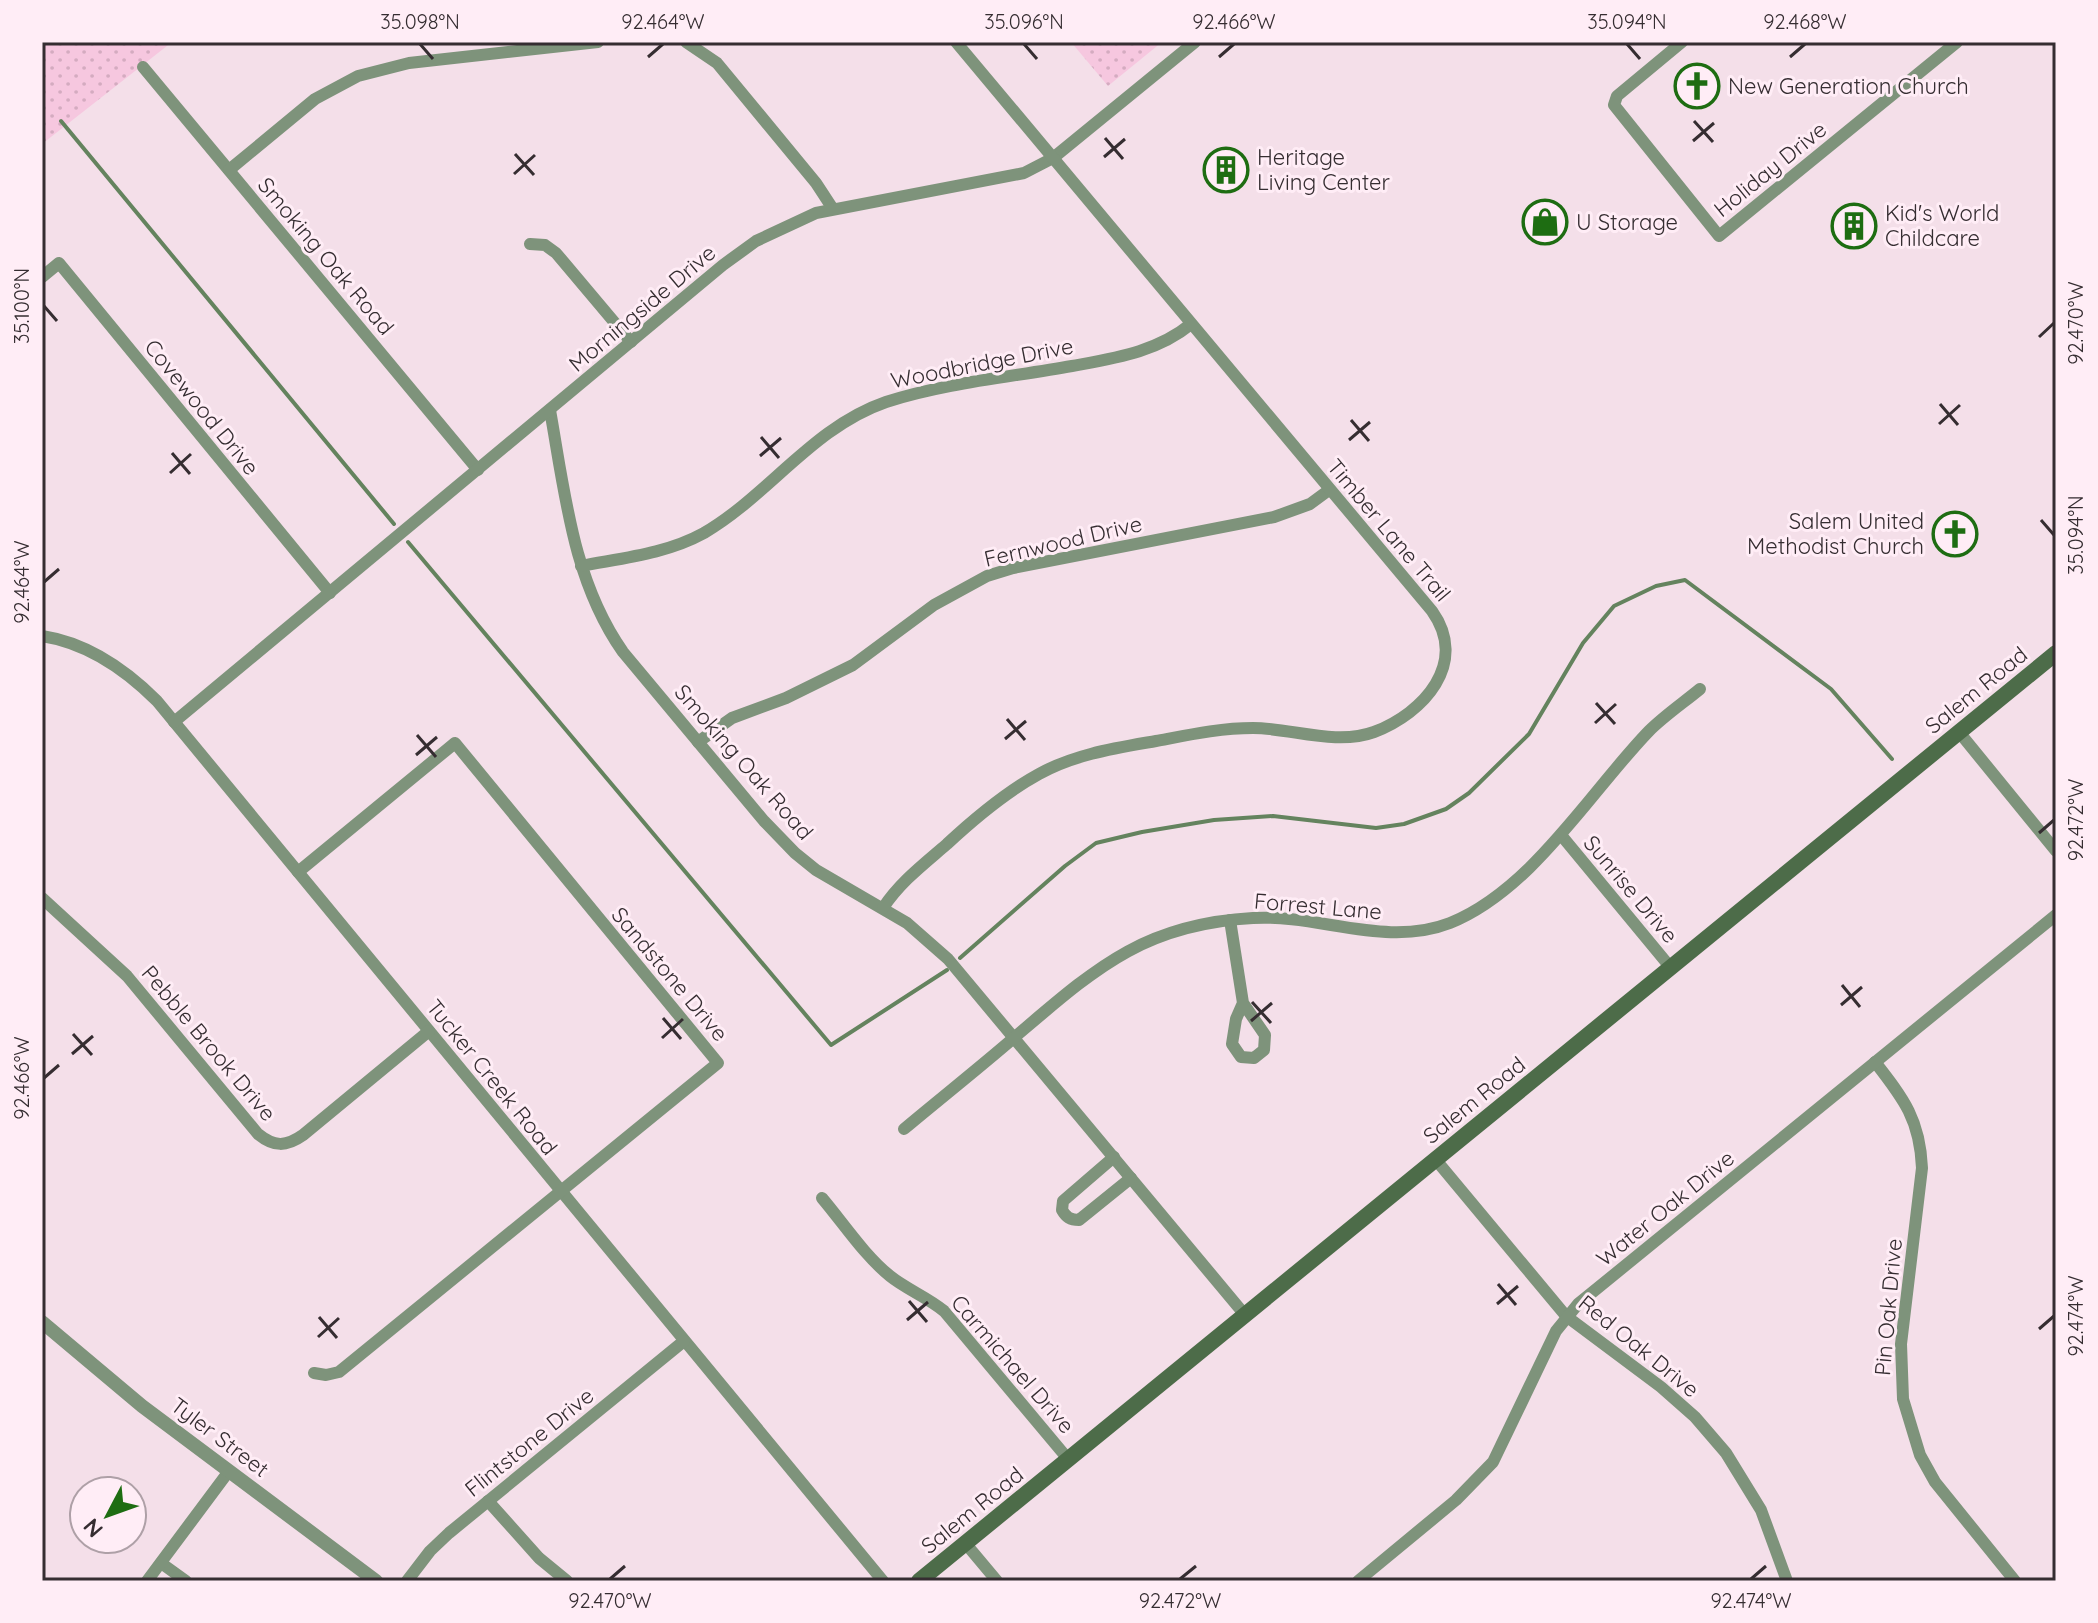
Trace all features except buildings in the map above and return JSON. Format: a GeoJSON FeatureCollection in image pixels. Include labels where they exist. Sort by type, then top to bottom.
{"type":"FeatureCollection","features":[{"type":"Feature","properties":{"kind":"main road","name":"Salem Road"},"geometry":{"type":"LineString","coordinates":[[919,1581],[2056,653]]}},
{"type":"Feature","properties":{"kind":"street"},"geometry":{"type":"LineString","coordinates":[[229,170],[315,99],[358,76],[409,63],[598,42]]}},
{"type":"Feature","properties":{"kind":"street"},"geometry":{"type":"LineString","coordinates":[[686,42],[717,63],[816,183],[833,209]]}},
{"type":"Feature","properties":{"kind":"street","name":"Timber Lane Trail"},"geometry":{"type":"LineString","coordinates":[[883,908],[897,888],[990,808],[1042,772],[1082,756],[1231,729],[1276,729],[1322,736],[1365,735],[1399,719],[1422,700],[1444,670],[1447,650],[1442,629],[1432,611],[956,42]]}},
{"type":"Feature","properties":{"kind":"street","name":"Morningside Drive"},"geometry":{"type":"LineString","coordinates":[[174,722],[723,265],[756,241],[796,221],[833,209],[1024,173],[1053,158],[1195,42]]}},
{"type":"Feature","properties":{"kind":"street","name":"Holiday Drive"},"geometry":{"type":"LineString","coordinates":[[1682,42],[1617,96],[1614,105],[1719,236],[1957,42]]}},
{"type":"Feature","properties":{"kind":"street","name":"Smoking Oak Road"},"geometry":{"type":"LineString","coordinates":[[143,67],[478,470]]}},
{"type":"Feature","properties":{"kind":"street"},"geometry":{"type":"LineString","coordinates":[[530,244],[545,245],[556,253],[631,342]]}},
{"type":"Feature","properties":{"kind":"street","name":"Covewood Drive"},"geometry":{"type":"LineString","coordinates":[[42,277],[59,263],[330,593]]}},
{"type":"Feature","properties":{"kind":"street","name":"Woodbridge Drive"},"geometry":{"type":"LineString","coordinates":[[581,566],[655,552],[704,532],[812,445],[867,410],[908,396],[1148,349],[1167,342],[1191,324]]}},
{"type":"Feature","properties":{"kind":"street","name":"Smoking Oak Road"},"geometry":{"type":"LineString","coordinates":[[550,410],[581,566],[596,610],[608,631],[764,821],[795,853],[816,870],[883,908],[929,940],[948,959],[1245,1315]]}},
{"type":"Feature","properties":{"kind":"street","name":"Fernwood Drive"},"geometry":{"type":"LineString","coordinates":[[698,742],[732,718],[786,698],[853,665],[934,605],[987,576],[1028,565],[1274,517],[1310,504],[1329,490]]}},
{"type":"Feature","properties":{"kind":"street","name":"Tucker Creek Road"},"geometry":{"type":"LineString","coordinates":[[42,636],[68,641],[118,665],[148,692],[883,1581]]}},
{"type":"Feature","properties":{"kind":"street","name":"Forrest Lane"},"geometry":{"type":"LineString","coordinates":[[904,1129],[1090,974],[1125,951],[1190,926],[1230,920],[1276,918],[1387,932],[1434,928],[1483,905],[1561,835],[1648,732],[1700,689]]}},
{"type":"Feature","properties":{"kind":"street"},"geometry":{"type":"LineString","coordinates":[[1959,732],[2056,851]]}},
{"type":"Feature","properties":{"kind":"street","name":"Sandstone Drive"},"geometry":{"type":"LineString","coordinates":[[298,872],[455,743],[718,1063],[339,1372],[326,1375],[314,1373]]}},
{"type":"Feature","properties":{"kind":"street","name":"Sunrise Drive"},"geometry":{"type":"LineString","coordinates":[[1561,835],[1671,968]]}},
{"type":"Feature","properties":{"kind":"street","name":"Pebble Brook Drive"},"geometry":{"type":"LineString","coordinates":[[42,898],[127,976],[258,1134],[276,1145],[287,1144],[303,1135],[429,1031]]}},
{"type":"Feature","properties":{"kind":"street","name":"Water Oak Drive"},"geometry":{"type":"LineString","coordinates":[[1358,1581],[1456,1500],[1493,1462],[1566,1316],[2056,915]]}},
{"type":"Feature","properties":{"kind":"street"},"geometry":{"type":"LineString","coordinates":[[1230,920],[1243,1003]]}},
{"type":"Feature","properties":{"kind":"street","name":"Pin Oak Drive"},"geometry":{"type":"LineString","coordinates":[[1875,1062],[1906,1105],[1917,1128],[1921,1148],[1922,1168],[1901,1344],[1903,1399],[1911,1430],[1935,1482],[2015,1581]]}},
{"type":"Feature","properties":{"kind":"street"},"geometry":{"type":"LineString","coordinates":[[1114,1157],[1063,1201],[1065,1215],[1079,1220],[1131,1178]]}},
{"type":"Feature","properties":{"kind":"street","name":"Red Oak Drive"},"geometry":{"type":"LineString","coordinates":[[1436,1160],[1566,1316],[1661,1387],[1695,1417],[1720,1445],[1761,1510],[1787,1581]]}},
{"type":"Feature","properties":{"kind":"street","name":"Carmichael Drive"},"geometry":{"type":"LineString","coordinates":[[822,1198],[878,1266],[944,1311],[1068,1459]]}},
{"type":"Feature","properties":{"kind":"street","name":"Tyler Street"},"geometry":{"type":"LineString","coordinates":[[42,1322],[142,1406],[376,1581]]}},
{"type":"Feature","properties":{"kind":"street","name":"Flintstone Drive"},"geometry":{"type":"LineString","coordinates":[[407,1581],[430,1551],[684,1341]]}},
{"type":"Feature","properties":{"kind":"street"},"geometry":{"type":"LineString","coordinates":[[147,1581],[229,1471]]}},
{"type":"Feature","properties":{"kind":"street"},"geometry":{"type":"LineString","coordinates":[[488,1501],[539,1558],[567,1581]]}},
{"type":"Feature","properties":{"kind":"street"},"geometry":{"type":"LineString","coordinates":[[966,1544],[997,1581]]}},
{"type":"Feature","properties":{"kind":"street"},"geometry":{"type":"LineString","coordinates":[[161,1563],[186,1581]]}},
{"type":"Feature","properties":{"kind":"shaded area"},"geometry":{"type":"Polygon","coordinates":[[[42,42],[172,42],[42,144],[42,42]]]}},
{"type":"Feature","properties":{"kind":"shaded area"},"geometry":{"type":"Polygon","coordinates":[[[1071,42],[1162,42],[1108,86],[1071,42]]]}},
{"type":"Feature","properties":{"kind":"waterway"},"geometry":{"type":"LineString","coordinates":[[61,121],[394,524]]}},
{"type":"Feature","properties":{"kind":"waterway"},"geometry":{"type":"LineString","coordinates":[[408,542],[831,1045],[947,970]]}},
{"type":"Feature","properties":{"kind":"waterway"},"geometry":{"type":"LineString","coordinates":[[960,958],[1065,866],[1096,843],[1214,820],[1273,816],[1376,828],[1404,824],[1446,809],[1469,793],[1529,734],[1583,643],[1614,606],[1656,586],[1685,580],[1831,689],[1892,759]]}},
{"type":"Feature","properties":{"kind":"place","name":"New Generation Church"},"geometry":{"type":"Point","coordinates":[1697,86]}},
{"type":"Feature","properties":{"kind":"place","name":"Heritage Living Center"},"geometry":{"type":"Point","coordinates":[1226,170]}},
{"type":"Feature","properties":{"kind":"place","name":"U Storage"},"geometry":{"type":"Point","coordinates":[1545,222]}},
{"type":"Feature","properties":{"kind":"place","name":"Kid's World Childcare"},"geometry":{"type":"Point","coordinates":[1854,226]}},
{"type":"Feature","properties":{"kind":"place","name":"Salem United Methodist Church"},"geometry":{"type":"Point","coordinates":[1955,534]}}]}
